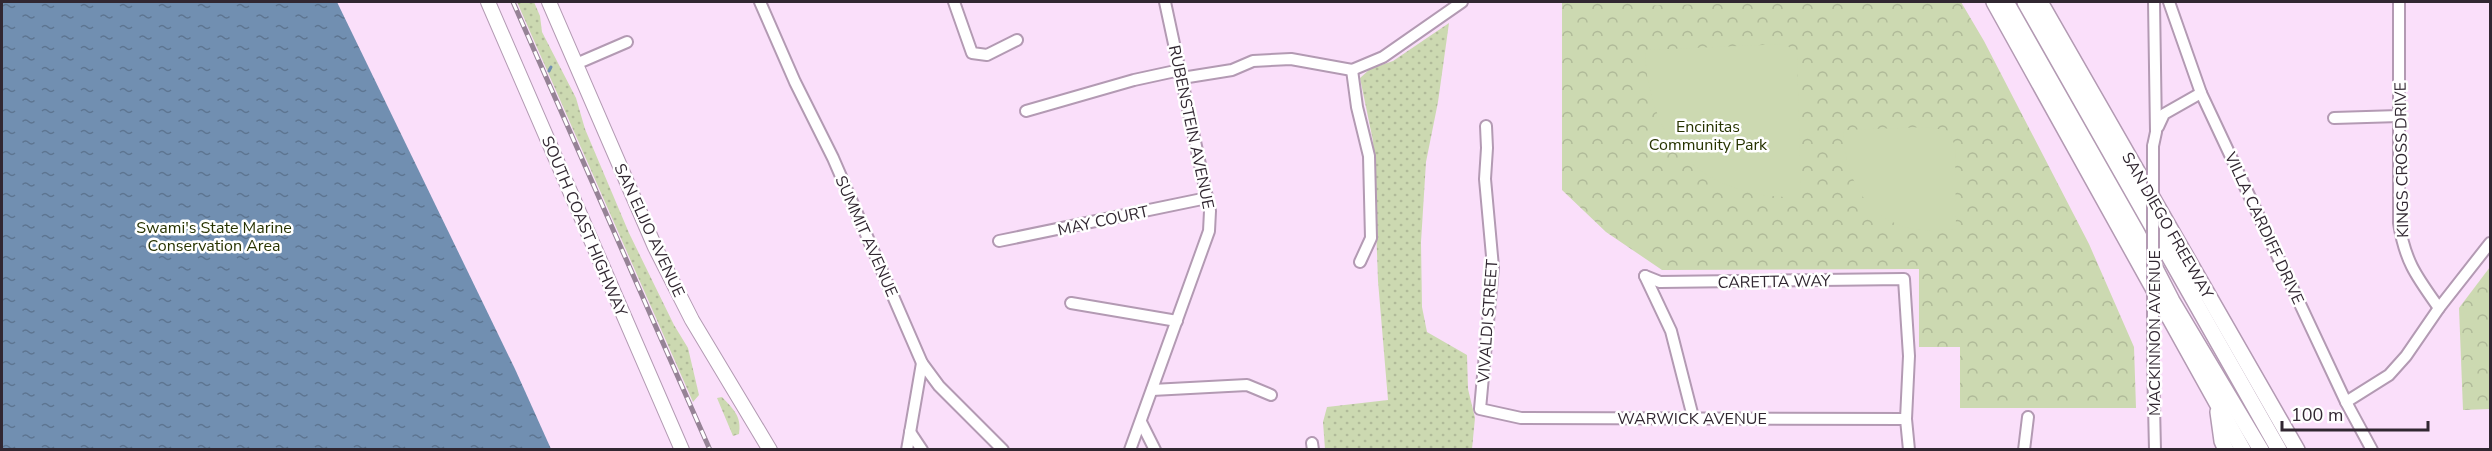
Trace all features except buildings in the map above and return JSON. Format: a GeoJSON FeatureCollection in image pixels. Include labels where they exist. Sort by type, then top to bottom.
{"type":"FeatureCollection","features":[{"type":"Feature","properties":{"kind":"highway"},"geometry":{"type":"LineString","coordinates":[[1994,2],[2243,450]]}},
{"type":"Feature","properties":{"kind":"highway"},"geometry":{"type":"LineString","coordinates":[[2006,2],[2137,233],[2172,301],[2260,450]]}},
{"type":"Feature","properties":{"kind":"highway"},"geometry":{"type":"LineString","coordinates":[[2025,2],[2279,450]]}},
{"type":"Feature","properties":{"kind":"highway","name":"SAN DIEGO FREEWAY"},"geometry":{"type":"LineString","coordinates":[[2040,2],[2297,450]]}},
{"type":"Feature","properties":{"kind":"highway"},"geometry":{"type":"LineString","coordinates":[[2216,403],[2222,441],[2226,450]]}},
{"type":"Feature","properties":{"kind":"main road","name":"SOUTH COAST HIGHWAY"},"geometry":{"type":"LineString","coordinates":[[488,2],[682,450]]}},
{"type":"Feature","properties":{"kind":"main road","name":"SAN ELIJO AVENUE"},"geometry":{"type":"LineString","coordinates":[[549,2],[655,247],[692,320],[770,450]]}},
{"type":"Feature","properties":{"kind":"street","name":"SUMMIT AVENUE"},"geometry":{"type":"LineString","coordinates":[[760,2],[795,82],[838,169],[922,363],[939,386],[1003,450]]}},
{"type":"Feature","properties":{"kind":"street"},"geometry":{"type":"LineString","coordinates":[[954,2],[972,53],[987,55],[1017,40]]}},
{"type":"Feature","properties":{"kind":"street","name":"RUBENSTEIN AVENUE"},"geometry":{"type":"LineString","coordinates":[[1130,450],[1209,231],[1210,211],[1165,2]]}},
{"type":"Feature","properties":{"kind":"street"},"geometry":{"type":"LineString","coordinates":[[1026,111],[1134,80],[1232,70],[1253,61],[1291,58],[1352,70],[1383,57],[1462,2]]}},
{"type":"Feature","properties":{"kind":"street","name":"MACKINNON AVENUE"},"geometry":{"type":"LineString","coordinates":[[2154,2],[2157,132],[2153,146],[2155,450]]}},
{"type":"Feature","properties":{"kind":"street","name":"VILLA CARDIFF DRIVE"},"geometry":{"type":"LineString","coordinates":[[2169,2],[2201,93],[2346,402],[2372,450]]}},
{"type":"Feature","properties":{"kind":"street","name":"KINGS CROSS DRIVE"},"geometry":{"type":"LineString","coordinates":[[2400,2],[2400,223],[2403,245],[2411,268],[2439,308]]}},
{"type":"Feature","properties":{"kind":"street"},"geometry":{"type":"LineString","coordinates":[[576,64],[627,42]]}},
{"type":"Feature","properties":{"kind":"street"},"geometry":{"type":"LineString","coordinates":[[1352,70],[1357,107],[1369,156],[1371,238],[1360,262]]}},
{"type":"Feature","properties":{"kind":"street"},"geometry":{"type":"LineString","coordinates":[[2157,132],[2164,114],[2201,93]]}},
{"type":"Feature","properties":{"kind":"street"},"geometry":{"type":"LineString","coordinates":[[2334,118],[2400,116]]}},
{"type":"Feature","properties":{"kind":"street","name":"VIVALDI STREET"},"geometry":{"type":"LineString","coordinates":[[1480,409],[1493,267],[1485,179],[1486,126]]}},
{"type":"Feature","properties":{"kind":"street","name":"MAY COURT"},"geometry":{"type":"LineString","coordinates":[[999,241],[1207,198]]}},
{"type":"Feature","properties":{"kind":"street"},"geometry":{"type":"LineString","coordinates":[[2346,402],[2389,375],[2406,356],[2439,308],[2490,243]]}},
{"type":"Feature","properties":{"kind":"street","name":"CARETTA WAY"},"geometry":{"type":"LineString","coordinates":[[1693,417],[1671,331],[1646,276],[1660,282],[1904,279],[1909,356],[1906,419]]}},
{"type":"Feature","properties":{"kind":"street"},"geometry":{"type":"LineString","coordinates":[[1071,303],[1177,321]]}},
{"type":"Feature","properties":{"kind":"street"},"geometry":{"type":"LineString","coordinates":[[907,450],[922,363]]}},
{"type":"Feature","properties":{"kind":"street"},"geometry":{"type":"LineString","coordinates":[[1152,390],[1247,385],[1271,395]]}},
{"type":"Feature","properties":{"kind":"street","name":"WARWICK AVENUE"},"geometry":{"type":"LineString","coordinates":[[1480,409],[1521,418],[1906,419]]}},
{"type":"Feature","properties":{"kind":"street"},"geometry":{"type":"LineString","coordinates":[[2024,450],[2028,417]]}},
{"type":"Feature","properties":{"kind":"street"},"geometry":{"type":"LineString","coordinates":[[1906,419],[1909,450]]}},
{"type":"Feature","properties":{"kind":"street"},"geometry":{"type":"LineString","coordinates":[[1141,422],[1155,450]]}},
{"type":"Feature","properties":{"kind":"street"},"geometry":{"type":"LineString","coordinates":[[910,432],[922,450]]}},
{"type":"Feature","properties":{"kind":"green space"},"geometry":{"type":"Polygon","coordinates":[[[517,2],[534,2],[540,16],[542,32],[576,98],[585,129],[629,233],[674,325],[688,348],[699,395],[693,402],[517,2]]]}},
{"type":"Feature","properties":{"kind":"green space","name":"Encinitas Community Park"},"geometry":{"type":"Polygon","coordinates":[[[1562,2],[1961,2],[1984,41],[2089,244],[2134,347],[2136,408],[1960,408],[1960,347],[1919,347],[1919,269],[1662,270],[1606,232],[1562,190],[1562,2]]]}},
{"type":"Feature","properties":{"kind":"green space"},"geometry":{"type":"Polygon","coordinates":[[[1634,2],[1781,2],[1635,6],[1634,2]]]}},
{"type":"Feature","properties":{"kind":"green space"},"geometry":{"type":"Polygon","coordinates":[[[1449,23],[1438,102],[1426,162],[1421,242],[1422,307],[1427,332],[1467,355],[1468,389],[1475,418],[1472,449],[1325,449],[1323,422],[1327,407],[1388,400],[1378,281],[1373,141],[1360,78],[1370,69],[1393,61],[1449,23]]]}},
{"type":"Feature","properties":{"kind":"green space"},"geometry":{"type":"Polygon","coordinates":[[[1786,44],[1797,55],[1801,197],[1767,195],[1737,189],[1711,177],[1688,161],[1671,139],[1657,114],[1649,84],[1645,50],[1786,44]]]}},
{"type":"Feature","properties":{"kind":"green space"},"geometry":{"type":"Polygon","coordinates":[[[1928,127],[1949,131],[1955,146],[1956,229],[1931,231],[1908,228],[1889,220],[1874,209],[1861,194],[1852,176],[1843,130],[1928,127]]]}},
{"type":"Feature","properties":{"kind":"green space"},"geometry":{"type":"Polygon","coordinates":[[[2490,267],[2490,409],[2463,410],[2459,308],[2490,267]]]}},
{"type":"Feature","properties":{"kind":"green space"},"geometry":{"type":"Polygon","coordinates":[[[722,397],[738,418],[739,434],[733,436],[717,398],[722,397]]]}},
{"type":"Feature","properties":{"kind":"water","name":"Swami's State Marine Conservation Area"},"geometry":{"type":"Polygon","coordinates":[[[2,2],[337,2],[515,369],[551,449],[2,449],[2,2]]]}},
{"type":"Feature","properties":{"kind":"waterway"},"geometry":{"type":"LineString","coordinates":[[549,71],[551,67]]}},
{"type":"Feature","properties":{"kind":"railway"},"geometry":{"type":"LineString","coordinates":[[513,2],[710,450]]}}]}
